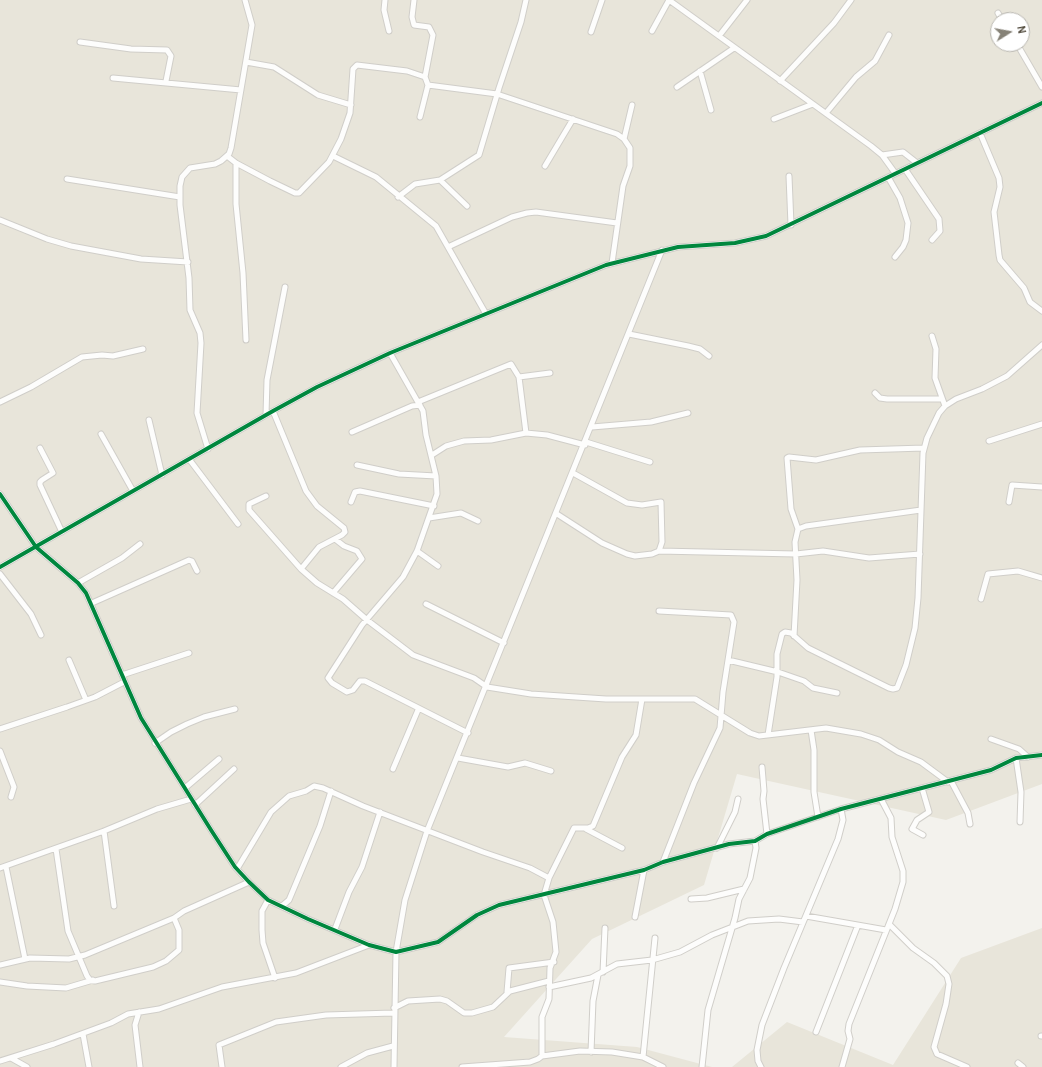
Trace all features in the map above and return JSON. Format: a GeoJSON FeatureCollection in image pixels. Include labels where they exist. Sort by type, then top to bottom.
{"type":"FeatureCollection","features":[{"type":"Feature","properties":{"kind":"street"},"geometry":{"type":"LineString","coordinates":[[208,449],[197,413],[201,343],[200,334],[190,310],[188,262],[180,186],[185,171],[194,166],[215,164],[227,156],[231,148],[252,25],[245,0]]}},
{"type":"Feature","properties":{"kind":"street"},"geometry":{"type":"LineString","coordinates":[[385,0],[384,10],[388,31]]}},
{"type":"Feature","properties":{"kind":"street"},"geometry":{"type":"LineString","coordinates":[[414,0],[412,17],[414,25],[429,27],[433,36],[432,50],[425,77],[428,85],[420,117]]}},
{"type":"Feature","properties":{"kind":"street"},"geometry":{"type":"LineString","coordinates":[[398,197],[415,184],[440,180],[479,155],[497,94],[521,22],[526,0]]}},
{"type":"Feature","properties":{"kind":"street"},"geometry":{"type":"LineString","coordinates":[[591,32],[602,0]]}},
{"type":"Feature","properties":{"kind":"street"},"geometry":{"type":"LineString","coordinates":[[652,31],[669,0],[882,155],[895,173]]}},
{"type":"Feature","properties":{"kind":"street"},"geometry":{"type":"LineString","coordinates":[[719,36],[747,0]]}},
{"type":"Feature","properties":{"kind":"street"},"geometry":{"type":"LineString","coordinates":[[780,81],[834,23],[851,0]]}},
{"type":"Feature","properties":{"kind":"street"},"geometry":{"type":"LineString","coordinates":[[826,114],[856,76],[875,61],[885,45],[889,35]]}},
{"type":"Feature","properties":{"kind":"street"},"geometry":{"type":"LineString","coordinates":[[80,42],[131,49],[167,50],[171,56],[166,81]]}},
{"type":"Feature","properties":{"kind":"street"},"geometry":{"type":"LineString","coordinates":[[677,87],[734,48]]}},
{"type":"Feature","properties":{"kind":"street"},"geometry":{"type":"LineString","coordinates":[[1022,52],[1042,87]]}},
{"type":"Feature","properties":{"kind":"street"},"geometry":{"type":"LineString","coordinates":[[246,62],[274,67],[318,95],[351,105]]}},
{"type":"Feature","properties":{"kind":"street"},"geometry":{"type":"LineString","coordinates":[[227,156],[236,163],[297,194],[326,166],[333,156],[345,128],[351,105],[353,69],[355,65],[407,71],[425,77]]}},
{"type":"Feature","properties":{"kind":"street"},"geometry":{"type":"LineString","coordinates":[[700,71],[711,110]]}},
{"type":"Feature","properties":{"kind":"street"},"geometry":{"type":"LineString","coordinates":[[113,78],[166,81],[204,87],[242,90]]}},
{"type":"Feature","properties":{"kind":"street"},"geometry":{"type":"LineString","coordinates":[[428,85],[497,94],[618,134],[624,139],[630,148],[630,166],[623,186],[612,263]]}},
{"type":"Feature","properties":{"kind":"street"},"geometry":{"type":"LineString","coordinates":[[0,567],[317,387],[390,353],[575,276],[612,263],[662,250],[698,244],[752,240],[766,236],[1042,103]]}},
{"type":"Feature","properties":{"kind":"street"},"geometry":{"type":"LineString","coordinates":[[774,119],[813,104]]}},
{"type":"Feature","properties":{"kind":"street"},"geometry":{"type":"LineString","coordinates":[[624,139],[632,105]]}},
{"type":"Feature","properties":{"kind":"street"},"geometry":{"type":"LineString","coordinates":[[545,166],[573,119]]}},
{"type":"Feature","properties":{"kind":"street"},"geometry":{"type":"LineString","coordinates":[[980,133],[999,178],[1000,188],[994,212],[1000,260],[1024,288],[1030,302],[1042,311]]}},
{"type":"Feature","properties":{"kind":"street"},"geometry":{"type":"LineString","coordinates":[[882,155],[903,152],[916,163]]}},
{"type":"Feature","properties":{"kind":"street"},"geometry":{"type":"LineString","coordinates":[[333,156],[376,177],[398,197],[436,226],[486,314]]}},
{"type":"Feature","properties":{"kind":"street"},"geometry":{"type":"LineString","coordinates":[[236,163],[236,199],[243,273],[246,340]]}},
{"type":"Feature","properties":{"kind":"street"},"geometry":{"type":"LineString","coordinates":[[905,169],[939,219],[940,231],[932,240]]}},
{"type":"Feature","properties":{"kind":"street"},"geometry":{"type":"LineString","coordinates":[[789,176],[791,225]]}},
{"type":"Feature","properties":{"kind":"street"},"geometry":{"type":"LineString","coordinates":[[888,177],[900,198],[908,223],[906,240],[903,248],[895,257]]}},
{"type":"Feature","properties":{"kind":"street"},"geometry":{"type":"LineString","coordinates":[[67,179],[180,197]]}},
{"type":"Feature","properties":{"kind":"street"},"geometry":{"type":"LineString","coordinates":[[440,180],[467,206]]}},
{"type":"Feature","properties":{"kind":"street"},"geometry":{"type":"LineString","coordinates":[[448,247],[512,217],[527,213],[536,212],[617,223]]}},
{"type":"Feature","properties":{"kind":"street"},"geometry":{"type":"LineString","coordinates":[[0,220],[47,239],[71,246],[142,259],[188,262]]}},
{"type":"Feature","properties":{"kind":"street"},"geometry":{"type":"LineString","coordinates":[[394,1067],[393,1046],[396,952],[405,900],[427,831],[574,473],[662,250]]}},
{"type":"Feature","properties":{"kind":"street"},"geometry":{"type":"LineString","coordinates":[[266,415],[267,380],[285,288]]}},
{"type":"Feature","properties":{"kind":"street"},"geometry":{"type":"LineString","coordinates":[[629,334],[700,349],[709,356]]}},
{"type":"Feature","properties":{"kind":"street"},"geometry":{"type":"LineString","coordinates":[[932,336],[936,349],[935,378],[945,406]]}},
{"type":"Feature","properties":{"kind":"street"},"geometry":{"type":"LineString","coordinates":[[768,735],[778,672],[777,654],[782,634],[787,632],[808,648],[889,688],[895,689],[906,665],[913,640],[917,613],[924,448],[939,413],[945,406],[1007,376],[1042,345]]}},
{"type":"Feature","properties":{"kind":"street"},"geometry":{"type":"LineString","coordinates":[[0,402],[30,387],[82,357],[102,355],[113,356],[143,349]]}},
{"type":"Feature","properties":{"kind":"street"},"geometry":{"type":"LineString","coordinates":[[390,353],[418,402],[424,416],[426,435],[436,476],[437,494],[417,551],[403,577],[367,620],[330,674],[329,681],[347,692],[353,690],[360,681],[365,681],[418,710],[468,733]]}},
{"type":"Feature","properties":{"kind":"street"},"geometry":{"type":"LineString","coordinates":[[352,432],[418,402],[509,364],[513,365],[519,377],[526,433]]}},
{"type":"Feature","properties":{"kind":"street"},"geometry":{"type":"LineString","coordinates":[[519,377],[550,372]]}},
{"type":"Feature","properties":{"kind":"street"},"geometry":{"type":"LineString","coordinates":[[875,393],[880,398],[888,399],[942,399]]}},
{"type":"Feature","properties":{"kind":"street"},"geometry":{"type":"LineString","coordinates":[[274,411],[306,491],[317,506],[344,528],[345,532],[319,547],[301,570]]}},
{"type":"Feature","properties":{"kind":"street"},"geometry":{"type":"LineString","coordinates":[[592,426],[651,422],[688,413]]}},
{"type":"Feature","properties":{"kind":"street"},"geometry":{"type":"LineString","coordinates":[[149,420],[162,475]]}},
{"type":"Feature","properties":{"kind":"street"},"geometry":{"type":"LineString","coordinates":[[989,441],[1042,424]]}},
{"type":"Feature","properties":{"kind":"street"},"geometry":{"type":"LineString","coordinates":[[432,455],[446,446],[464,441],[491,440],[526,433],[547,435],[650,462]]}},
{"type":"Feature","properties":{"kind":"street"},"geometry":{"type":"LineString","coordinates":[[101,434],[132,491]]}},
{"type":"Feature","properties":{"kind":"street"},"geometry":{"type":"LineString","coordinates":[[40,448],[52,473],[40,482],[40,485],[62,532]]}},
{"type":"Feature","properties":{"kind":"street"},"geometry":{"type":"LineString","coordinates":[[794,636],[798,580],[795,536],[798,529],[791,509],[786,460],[788,457],[816,460],[865,450],[924,448]]}},
{"type":"Feature","properties":{"kind":"street"},"geometry":{"type":"LineString","coordinates":[[189,459],[238,524]]}},
{"type":"Feature","properties":{"kind":"street"},"geometry":{"type":"LineString","coordinates":[[358,465],[399,474],[436,476]]}},
{"type":"Feature","properties":{"kind":"street"},"geometry":{"type":"LineString","coordinates":[[574,473],[627,503],[642,505],[661,502],[662,542],[659,551]]}},
{"type":"Feature","properties":{"kind":"street"},"geometry":{"type":"LineString","coordinates":[[1009,502],[1012,485],[1042,487]]}},
{"type":"Feature","properties":{"kind":"street"},"geometry":{"type":"LineString","coordinates":[[351,502],[355,492],[360,491],[434,506]]}},
{"type":"Feature","properties":{"kind":"street"},"geometry":{"type":"LineString","coordinates":[[0,494],[36,547],[78,583],[92,603],[124,682],[141,718],[191,799],[237,869],[268,900],[369,945],[396,952],[442,941],[477,915],[494,907],[644,870],[664,862],[729,844],[755,841],[767,834],[841,809],[991,770],[1016,758],[1042,755]]}},
{"type":"Feature","properties":{"kind":"street"},"geometry":{"type":"LineString","coordinates":[[266,496],[249,504],[249,510],[301,570],[323,588],[333,592],[351,605],[367,620],[413,655],[474,678],[486,687],[531,694],[606,699],[695,699],[750,733],[759,736],[826,728],[845,730],[879,740],[898,752],[921,762],[950,781],[968,813],[970,824]]}},
{"type":"Feature","properties":{"kind":"street"},"geometry":{"type":"LineString","coordinates":[[798,529],[806,526],[921,510]]}},
{"type":"Feature","properties":{"kind":"street"},"geometry":{"type":"LineString","coordinates":[[429,518],[461,513],[478,521]]}},
{"type":"Feature","properties":{"kind":"street"},"geometry":{"type":"LineString","coordinates":[[557,514],[602,543],[627,554],[646,555],[659,551],[796,554],[823,551],[869,558],[920,554]]}},
{"type":"Feature","properties":{"kind":"street"},"geometry":{"type":"LineString","coordinates":[[333,592],[362,559],[357,551],[344,546],[335,539]]}},
{"type":"Feature","properties":{"kind":"street"},"geometry":{"type":"LineString","coordinates":[[78,583],[122,558],[140,544]]}},
{"type":"Feature","properties":{"kind":"street"},"geometry":{"type":"LineString","coordinates":[[417,551],[438,566]]}},
{"type":"Feature","properties":{"kind":"street"},"geometry":{"type":"LineString","coordinates":[[92,603],[189,560],[192,561],[197,571]]}},
{"type":"Feature","properties":{"kind":"street"},"geometry":{"type":"LineString","coordinates":[[981,599],[988,574],[1018,571],[1042,578]]}},
{"type":"Feature","properties":{"kind":"street"},"geometry":{"type":"LineString","coordinates":[[0,574],[31,614],[41,635]]}},
{"type":"Feature","properties":{"kind":"street"},"geometry":{"type":"LineString","coordinates":[[426,604],[504,643]]}},
{"type":"Feature","properties":{"kind":"street"},"geometry":{"type":"LineString","coordinates":[[659,611],[731,615],[734,622],[720,728],[694,783],[664,862]]}},
{"type":"Feature","properties":{"kind":"street"},"geometry":{"type":"LineString","coordinates":[[122,675],[189,653]]}},
{"type":"Feature","properties":{"kind":"street"},"geometry":{"type":"LineString","coordinates":[[69,660],[86,700]]}},
{"type":"Feature","properties":{"kind":"street"},"geometry":{"type":"LineString","coordinates":[[728,660],[778,672],[804,681],[813,688],[837,693]]}},
{"type":"Feature","properties":{"kind":"street"},"geometry":{"type":"LineString","coordinates":[[0,729],[50,714],[86,700],[124,682]]}},
{"type":"Feature","properties":{"kind":"street"},"geometry":{"type":"LineString","coordinates":[[586,829],[593,826],[622,757],[636,735],[642,698]]}},
{"type":"Feature","properties":{"kind":"street"},"geometry":{"type":"LineString","coordinates":[[155,742],[187,724],[204,717],[235,709]]}},
{"type":"Feature","properties":{"kind":"street"},"geometry":{"type":"LineString","coordinates":[[393,769],[418,710]]}},
{"type":"Feature","properties":{"kind":"street"},"geometry":{"type":"LineString","coordinates":[[720,728],[731,722]]}},
{"type":"Feature","properties":{"kind":"street"},"geometry":{"type":"LineString","coordinates":[[811,730],[814,750],[814,792],[818,817]]}},
{"type":"Feature","properties":{"kind":"street"},"geometry":{"type":"LineString","coordinates":[[991,739],[1019,749],[1028,756]]}},
{"type":"Feature","properties":{"kind":"street"},"geometry":{"type":"LineString","coordinates":[[0,751],[14,787],[10,797]]}},
{"type":"Feature","properties":{"kind":"street"},"geometry":{"type":"LineString","coordinates":[[458,758],[508,767],[525,763],[551,771]]}},
{"type":"Feature","properties":{"kind":"street"},"geometry":{"type":"LineString","coordinates":[[1016,758],[1021,792],[1020,822]]}},
{"type":"Feature","properties":{"kind":"street"},"geometry":{"type":"LineString","coordinates":[[185,788],[219,759]]}},
{"type":"Feature","properties":{"kind":"street"},"geometry":{"type":"LineString","coordinates":[[762,767],[763,799],[767,834]]}},
{"type":"Feature","properties":{"kind":"street"},"geometry":{"type":"LineString","coordinates":[[195,805],[234,769]]}},
{"type":"Feature","properties":{"kind":"street"},"geometry":{"type":"LineString","coordinates":[[237,869],[264,823],[277,806],[289,796],[299,794],[314,786],[331,791],[427,831],[530,868],[549,878]]}},
{"type":"Feature","properties":{"kind":"street"},"geometry":{"type":"LineString","coordinates":[[922,788],[929,812],[917,820],[912,829],[923,835]]}},
{"type":"Feature","properties":{"kind":"street"},"geometry":{"type":"LineString","coordinates":[[282,906],[289,900],[320,826],[331,791]]}},
{"type":"Feature","properties":{"kind":"street"},"geometry":{"type":"LineString","coordinates":[[0,868],[104,831],[157,809],[191,799]]}},
{"type":"Feature","properties":{"kind":"street"},"geometry":{"type":"LineString","coordinates":[[717,848],[735,812],[738,799]]}},
{"type":"Feature","properties":{"kind":"street"},"geometry":{"type":"LineString","coordinates":[[842,1067],[850,1040],[848,1031],[849,1024],[889,924],[903,882],[903,871],[894,848],[891,818],[881,799]]}},
{"type":"Feature","properties":{"kind":"street"},"geometry":{"type":"LineString","coordinates":[[761,1067],[758,1061],[757,1050],[762,1025],[838,839],[843,820],[841,809]]}},
{"type":"Feature","properties":{"kind":"street"},"geometry":{"type":"LineString","coordinates":[[335,929],[349,892],[362,867],[380,812]]}},
{"type":"Feature","properties":{"kind":"street"},"geometry":{"type":"LineString","coordinates":[[542,1056],[542,1017],[549,999],[550,968],[554,962],[556,952],[553,922],[544,894],[549,878],[574,828],[586,829],[622,848]]}},
{"type":"Feature","properties":{"kind":"street"},"geometry":{"type":"LineString","coordinates":[[104,831],[114,906]]}},
{"type":"Feature","properties":{"kind":"street"},"geometry":{"type":"LineString","coordinates":[[702,1067],[708,1010],[733,926],[739,899],[750,878],[755,856],[755,841]]}},
{"type":"Feature","properties":{"kind":"street"},"geometry":{"type":"LineString","coordinates":[[56,849],[68,931],[87,976],[93,980]]}},
{"type":"Feature","properties":{"kind":"street"},"geometry":{"type":"LineString","coordinates":[[6,867],[25,959]]}},
{"type":"Feature","properties":{"kind":"street"},"geometry":{"type":"LineString","coordinates":[[635,917],[644,870]]}},
{"type":"Feature","properties":{"kind":"street"},"geometry":{"type":"LineString","coordinates":[[0,965],[25,959],[69,959],[79,957],[174,918],[184,911],[249,882]]}},
{"type":"Feature","properties":{"kind":"street"},"geometry":{"type":"LineString","coordinates":[[691,898],[708,898],[744,890]]}},
{"type":"Feature","properties":{"kind":"street"},"geometry":{"type":"LineString","coordinates":[[268,900],[262,911],[263,943],[275,978]]}},
{"type":"Feature","properties":{"kind":"street"},"geometry":{"type":"LineString","coordinates":[[289,900],[291,911]]}},
{"type":"Feature","properties":{"kind":"street"},"geometry":{"type":"LineString","coordinates":[[806,916],[886,930]]}},
{"type":"Feature","properties":{"kind":"street"},"geometry":{"type":"LineString","coordinates":[[0,982],[27,986],[66,988],[93,980],[153,967],[176,953],[179,945],[179,930],[174,918]]}},
{"type":"Feature","properties":{"kind":"street"},"geometry":{"type":"LineString","coordinates":[[549,987],[590,978],[601,974],[617,964],[652,960],[680,952],[733,926],[748,921],[767,919],[803,922]]}},
{"type":"Feature","properties":{"kind":"street"},"geometry":{"type":"LineString","coordinates":[[889,924],[913,948],[934,963],[947,976],[949,984],[946,1004],[934,1047],[937,1054],[967,1067]]}},
{"type":"Feature","properties":{"kind":"street"},"geometry":{"type":"LineString","coordinates":[[816,1032],[858,925]]}},
{"type":"Feature","properties":{"kind":"street"},"geometry":{"type":"LineString","coordinates":[[591,1052],[593,1001],[601,974],[605,928]]}},
{"type":"Feature","properties":{"kind":"street"},"geometry":{"type":"LineString","coordinates":[[643,1057],[655,938]]}},
{"type":"Feature","properties":{"kind":"street"},"geometry":{"type":"LineString","coordinates":[[0,1061],[111,1024],[128,1014],[159,1010],[222,987],[296,973],[369,945]]}},
{"type":"Feature","properties":{"kind":"street"},"geometry":{"type":"LineString","coordinates":[[507,992],[509,968],[554,962]]}},
{"type":"Feature","properties":{"kind":"street"},"geometry":{"type":"LineString","coordinates":[[222,1067],[218,1050],[222,1043],[276,1022],[326,1015],[394,1011],[408,1001],[440,999],[447,1000],[464,1013],[472,1013],[493,1007],[507,992],[549,981]]}},
{"type":"Feature","properties":{"kind":"street"},"geometry":{"type":"LineString","coordinates":[[139,1012],[135,1025],[140,1067]]}},
{"type":"Feature","properties":{"kind":"street"},"geometry":{"type":"LineString","coordinates":[[83,1034],[89,1067]]}},
{"type":"Feature","properties":{"kind":"street"},"geometry":{"type":"LineString","coordinates":[[341,1067],[367,1053],[393,1046]]}},
{"type":"Feature","properties":{"kind":"street"},"geometry":{"type":"LineString","coordinates":[[462,1067],[497,1064],[512,1066],[530,1062],[542,1056],[572,1052],[612,1052],[643,1057],[663,1067]]}},
{"type":"Feature","properties":{"kind":"street"},"geometry":{"type":"LineString","coordinates":[[10,1058],[27,1067]]}},
{"type":"Feature","properties":{"kind":"street"},"geometry":{"type":"LineString","coordinates":[[1018,1063],[1023,1067]]}},
{"type":"Feature","properties":{"kind":"shaded area"},"geometry":{"type":"Polygon","coordinates":[[[0,0],[1042,0],[1042,784],[946,820],[737,774],[704,885],[592,939],[504,1037],[637,1047],[712,1067],[0,1067],[0,0]]]}},
{"type":"Feature","properties":{"kind":"shaded area"},"geometry":{"type":"Polygon","coordinates":[[[1042,928],[1042,1067],[732,1067],[787,1022],[893,1065],[961,958],[1042,928]]]}},
{"type":"Feature","properties":{"kind":"cycle path"},"geometry":{"type":"LineString","coordinates":[[0,567],[273,411],[317,387],[390,353],[606,265],[678,247],[735,243],[766,236],[1042,103]]}},
{"type":"Feature","properties":{"kind":"cycle path"},"geometry":{"type":"LineString","coordinates":[[0,494],[36,547],[78,583],[86,593],[141,718],[235,867],[268,900],[369,945],[396,952],[438,942],[477,915],[499,905],[644,870],[663,862],[729,844],[755,841],[767,834],[841,809],[991,770],[1016,758],[1042,755]]}}]}
